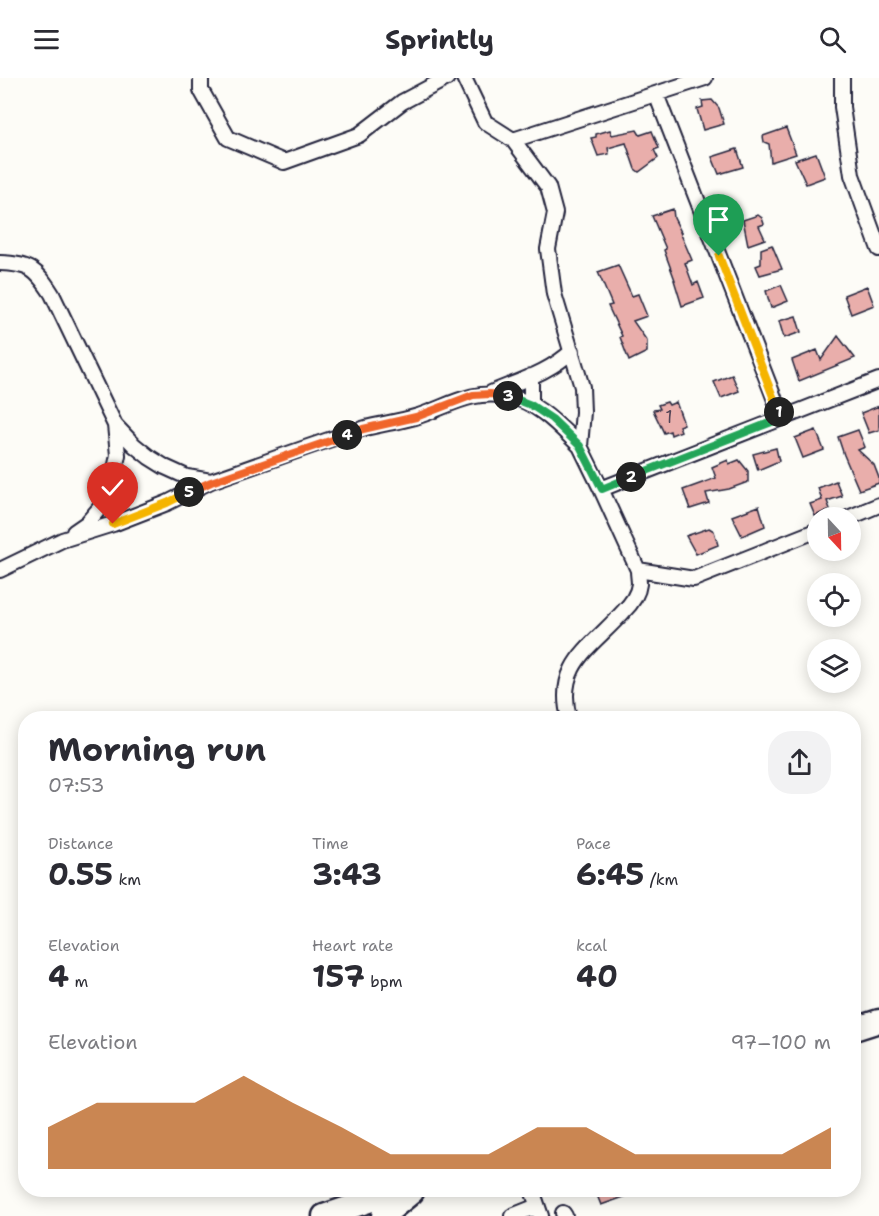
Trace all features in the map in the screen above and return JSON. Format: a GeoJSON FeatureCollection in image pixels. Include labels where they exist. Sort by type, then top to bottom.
{"type":"FeatureCollection","features":[{"type":"Feature","properties":{"kind":"highway"},"geometry":{"type":"LineString","coordinates":[[861,1027],[879,1021]]}},
{"type":"Feature","properties":{"kind":"highway"},"geometry":{"type":"LineString","coordinates":[[330,1215],[381,1197]]}},
{"type":"Feature","properties":{"kind":"highway"},"geometry":{"type":"LineString","coordinates":[[383,1216],[407,1197]]}},
{"type":"Feature","properties":{"kind":"street"},"geometry":{"type":"LineString","coordinates":[[201,78],[201,90],[228,138],[284,162],[359,135],[402,102],[447,78]]}},
{"type":"Feature","properties":{"kind":"street"},"geometry":{"type":"LineString","coordinates":[[464,78],[485,122],[513,140],[548,187],[555,213],[548,249],[554,294],[582,387],[583,412],[580,446]]}},
{"type":"Feature","properties":{"kind":"street"},"geometry":{"type":"LineString","coordinates":[[513,140],[705,78]]}},
{"type":"Feature","properties":{"kind":"street"},"geometry":{"type":"LineString","coordinates":[[842,78],[842,107],[852,175],[879,249]]}},
{"type":"Feature","properties":{"kind":"street"},"geometry":{"type":"LineString","coordinates":[[656,94],[782,418]]}},
{"type":"Feature","properties":{"kind":"street"},"geometry":{"type":"LineString","coordinates":[[0,263],[30,268],[40,276],[52,294],[115,425],[141,451],[165,468],[187,477],[211,482]]}},
{"type":"Feature","properties":{"kind":"street"},"geometry":{"type":"LineString","coordinates":[[490,394],[546,370],[560,362],[572,351]]}},
{"type":"Feature","properties":{"kind":"street"},"geometry":{"type":"LineString","coordinates":[[531,376],[531,405]]}},
{"type":"Feature","properties":{"kind":"street"},"geometry":{"type":"LineString","coordinates":[[602,489],[879,380]]}},
{"type":"Feature","properties":{"kind":"street"},"geometry":{"type":"LineString","coordinates":[[62,540],[113,524],[167,503],[211,482],[363,429],[416,417],[473,395],[509,396],[531,405],[552,419],[580,446],[638,570],[639,586],[631,603],[574,664],[567,682],[565,703],[567,711]]}},
{"type":"Feature","properties":{"kind":"street"},"geometry":{"type":"LineString","coordinates":[[0,570],[62,540],[87,523],[104,503],[113,479],[118,455],[115,425]]}},
{"type":"Feature","properties":{"kind":"street"},"geometry":{"type":"LineString","coordinates":[[861,513],[879,505]]}},
{"type":"Feature","properties":{"kind":"street"},"geometry":{"type":"LineString","coordinates":[[638,570],[694,579],[807,534]]}},
{"type":"Feature","properties":{"kind":"street"},"geometry":{"type":"LineString","coordinates":[[512,1216],[539,1211]]}},
{"type":"Feature","properties":{"kind":"building"},"geometry":{"type":"Polygon","coordinates":[[[712,100],[719,108],[724,124],[703,130],[697,109],[703,107],[702,101],[712,100]]]}},
{"type":"Feature","properties":{"kind":"building"},"geometry":{"type":"Polygon","coordinates":[[[786,128],[796,154],[771,162],[769,144],[764,142],[763,136],[786,128]]]}},
{"type":"Feature","properties":{"kind":"building"},"geometry":{"type":"Polygon","coordinates":[[[610,130],[612,135],[637,130],[640,135],[652,131],[659,148],[654,150],[658,158],[639,172],[635,169],[626,143],[608,148],[609,154],[598,156],[591,138],[610,130]]]}},
{"type":"Feature","properties":{"kind":"building"},"geometry":{"type":"Polygon","coordinates":[[[737,149],[743,167],[719,174],[712,157],[737,149]]]}},
{"type":"Feature","properties":{"kind":"building"},"geometry":{"type":"Polygon","coordinates":[[[816,153],[825,177],[806,184],[795,160],[816,153]]]}},
{"type":"Feature","properties":{"kind":"building"},"geometry":{"type":"Polygon","coordinates":[[[673,209],[674,218],[692,260],[685,263],[693,285],[698,282],[704,298],[682,306],[664,250],[666,249],[652,216],[673,209]]]}},
{"type":"Feature","properties":{"kind":"building"},"geometry":{"type":"Polygon","coordinates":[[[758,215],[764,224],[759,226],[765,239],[748,245],[743,220],[758,215]]]}},
{"type":"Feature","properties":{"kind":"building"},"geometry":{"type":"Polygon","coordinates":[[[772,245],[782,269],[760,275],[756,266],[761,264],[761,249],[772,245]]]}},
{"type":"Feature","properties":{"kind":"building"},"geometry":{"type":"Polygon","coordinates":[[[618,265],[632,296],[638,294],[647,316],[633,321],[647,341],[647,352],[629,361],[620,337],[622,336],[608,306],[612,305],[598,272],[618,265]]]}},
{"type":"Feature","properties":{"kind":"building"},"geometry":{"type":"Polygon","coordinates":[[[781,285],[788,301],[771,308],[766,291],[781,285]]]}},
{"type":"Feature","properties":{"kind":"building"},"geometry":{"type":"Polygon","coordinates":[[[867,286],[874,305],[851,314],[844,295],[867,286]]]}},
{"type":"Feature","properties":{"kind":"building"},"geometry":{"type":"Polygon","coordinates":[[[796,316],[801,332],[784,338],[779,321],[796,316]]]}},
{"type":"Feature","properties":{"kind":"building"},"geometry":{"type":"Polygon","coordinates":[[[838,336],[855,358],[799,381],[792,360],[817,350],[821,360],[838,336]]]}},
{"type":"Feature","properties":{"kind":"building"},"geometry":{"type":"Polygon","coordinates":[[[732,375],[739,391],[721,398],[714,382],[732,375]]]}},
{"type":"Feature","properties":{"kind":"building"},"geometry":{"type":"Polygon","coordinates":[[[667,402],[669,405],[676,402],[684,424],[679,426],[681,431],[671,435],[670,431],[664,433],[653,410],[660,409],[658,405],[667,402]]]}},
{"type":"Feature","properties":{"kind":"building"},"geometry":{"type":"Polygon","coordinates":[[[879,406],[879,430],[869,433],[861,413],[879,406]]]}},
{"type":"Feature","properties":{"kind":"building"},"geometry":{"type":"Polygon","coordinates":[[[816,430],[824,450],[803,458],[795,438],[816,430]]]}},
{"type":"Feature","properties":{"kind":"building"},"geometry":{"type":"Polygon","coordinates":[[[858,430],[865,447],[858,450],[874,465],[879,478],[879,483],[859,490],[838,437],[858,430]]]}},
{"type":"Feature","properties":{"kind":"building"},"geometry":{"type":"Polygon","coordinates":[[[776,448],[779,461],[758,470],[753,454],[776,448]]]}},
{"type":"Feature","properties":{"kind":"building"},"geometry":{"type":"Polygon","coordinates":[[[728,460],[729,464],[739,460],[748,471],[748,482],[729,489],[706,493],[709,503],[690,509],[683,490],[716,478],[712,467],[728,460]]]}},
{"type":"Feature","properties":{"kind":"building"},"geometry":{"type":"Polygon","coordinates":[[[836,481],[842,496],[827,501],[829,507],[811,507],[810,504],[822,500],[818,488],[836,481]]]}},
{"type":"Feature","properties":{"kind":"building"},"geometry":{"type":"Polygon","coordinates":[[[759,506],[765,526],[742,536],[732,516],[759,506]]]}},
{"type":"Feature","properties":{"kind":"building"},"geometry":{"type":"Polygon","coordinates":[[[709,528],[714,531],[718,545],[696,554],[686,536],[709,528]]]}},
{"type":"Feature","properties":{"kind":"building"},"geometry":{"type":"Polygon","coordinates":[[[598,1197],[624,1197],[601,1205],[598,1197]]]}},
{"type":"Feature","properties":{"kind":"route"},"geometry":{"type":"LineString","coordinates":[[113,524],[167,503],[211,482],[363,429],[416,417],[473,395],[509,396],[531,405],[552,419],[580,446],[602,489],[782,418],[719,256]]}}]}
